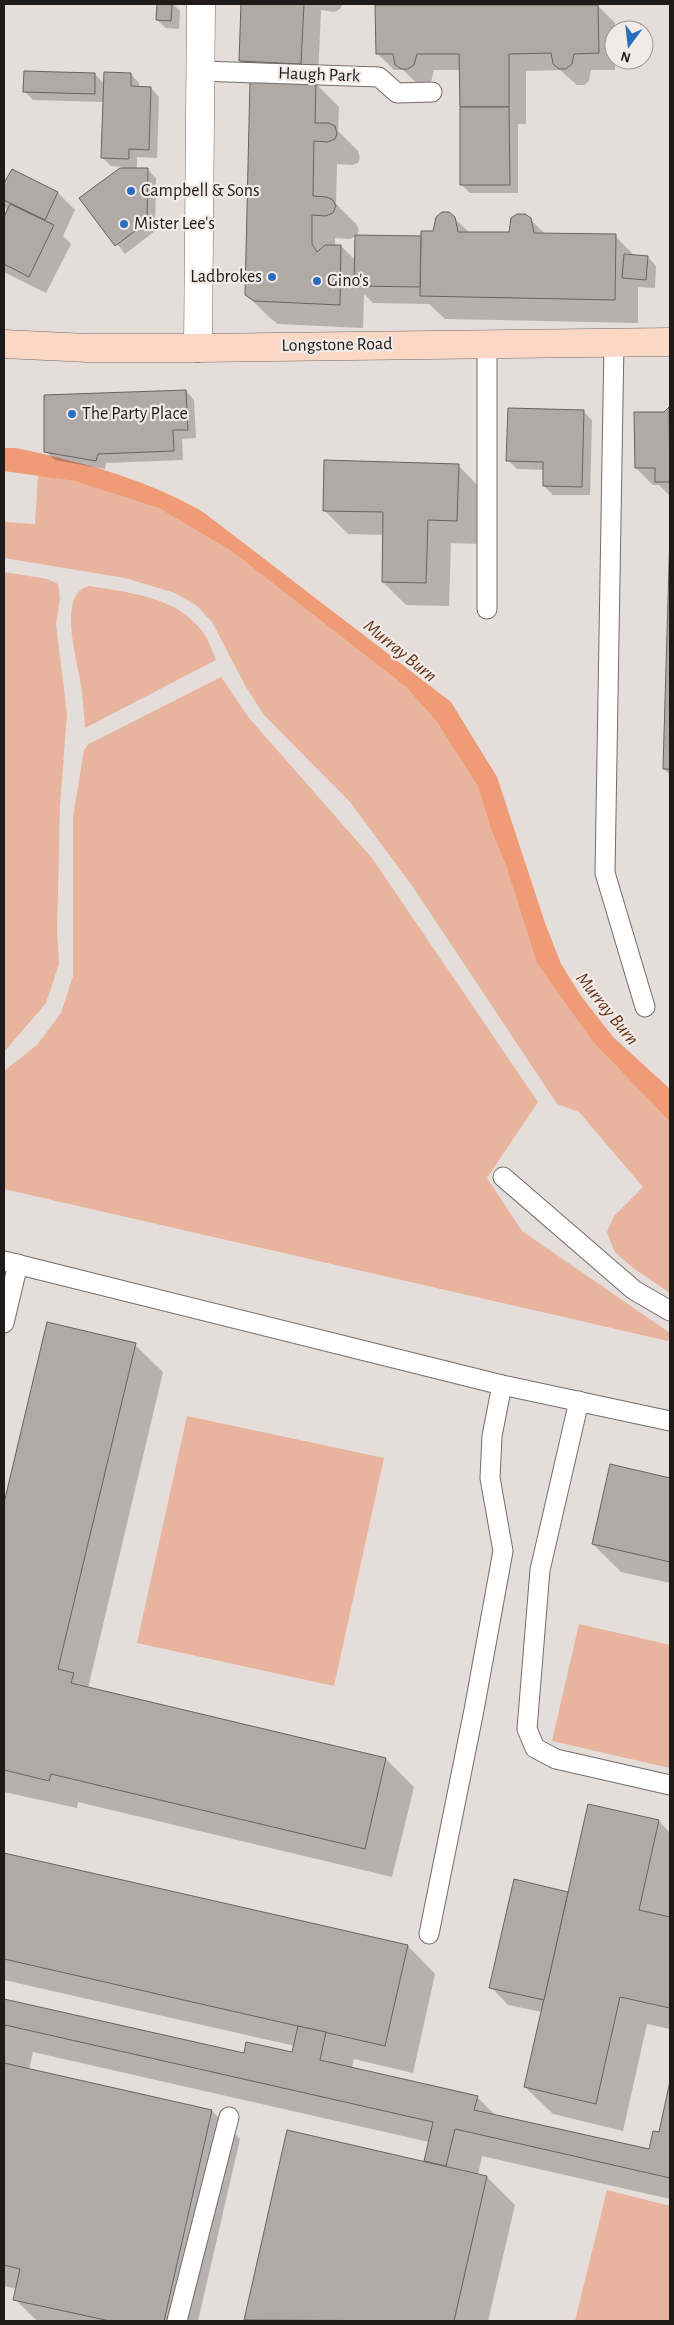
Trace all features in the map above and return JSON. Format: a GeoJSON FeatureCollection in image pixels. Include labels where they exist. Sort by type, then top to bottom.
{"type":"FeatureCollection","features":[{"type":"Feature","properties":{"kind":"street"},"geometry":{"type":"LineString","coordinates":[[198,348],[201,4]]}},
{"type":"Feature","properties":{"kind":"street","name":"Longstone Road"},"geometry":{"type":"LineString","coordinates":[[4,344],[88,348],[198,348],[670,342]]}},
{"type":"Feature","properties":{"kind":"lane","name":"Haugh Park"},"geometry":{"type":"LineString","coordinates":[[200,72],[379,77],[396,93],[432,92]]}},
{"type":"Feature","properties":{"kind":"lane"},"geometry":{"type":"LineString","coordinates":[[614,342],[605,873],[645,1007]]}},
{"type":"Feature","properties":{"kind":"lane"},"geometry":{"type":"LineString","coordinates":[[487,343],[487,609]]}},
{"type":"Feature","properties":{"kind":"lane"},"geometry":{"type":"LineString","coordinates":[[503,1177],[634,1290],[670,1311]]}},
{"type":"Feature","properties":{"kind":"lane"},"geometry":{"type":"LineString","coordinates":[[4,1323],[11,1263],[502,1385],[670,1421]]}},
{"type":"Feature","properties":{"kind":"lane"},"geometry":{"type":"LineString","coordinates":[[429,1934],[474,1710],[503,1551],[490,1478],[492,1436],[502,1385]]}},
{"type":"Feature","properties":{"kind":"lane"},"geometry":{"type":"LineString","coordinates":[[579,1401],[540,1570],[527,1729],[535,1748],[556,1759],[670,1785]]}},
{"type":"Feature","properties":{"kind":"lane"},"geometry":{"type":"LineString","coordinates":[[178,2321],[229,2117]]}},
{"type":"Feature","properties":{"kind":"shaded area"},"geometry":{"type":"Polygon","coordinates":[[[4,448],[16,448],[41,453],[112,472],[181,500],[203,512],[451,702],[497,777],[545,923],[561,964],[581,996],[613,1037],[670,1089],[670,1122],[594,1043],[537,963],[507,868],[492,832],[478,787],[437,722],[406,687],[230,550],[159,508],[75,481],[4,471],[4,448]]]}},
{"type":"Feature","properties":{"kind":"shaded area"},"geometry":{"type":"Polygon","coordinates":[[[38,475],[75,481],[120,493],[159,508],[198,529],[230,550],[406,687],[437,722],[478,787],[492,832],[507,868],[594,1043],[670,1122],[670,1293],[633,1268],[614,1251],[607,1232],[614,1216],[643,1187],[579,1112],[557,1104],[413,887],[350,802],[264,715],[246,687],[212,622],[197,606],[175,593],[125,578],[4,558],[4,522],[35,524],[38,475]]]}},
{"type":"Feature","properties":{"kind":"shaded area"},"geometry":{"type":"Polygon","coordinates":[[[4,572],[47,579],[58,584],[60,598],[56,624],[67,714],[60,806],[57,931],[59,964],[46,1003],[4,1052],[4,572]]]}},
{"type":"Feature","properties":{"kind":"shaded area"},"geometry":{"type":"Polygon","coordinates":[[[89,586],[151,598],[166,603],[180,611],[203,632],[216,660],[85,728],[71,615],[73,601],[79,592],[89,586]]]}},
{"type":"Feature","properties":{"kind":"shaded area"},"geometry":{"type":"Polygon","coordinates":[[[221,677],[249,718],[372,858],[538,1102],[487,1178],[522,1231],[670,1333],[668,1341],[4,1189],[4,1071],[37,1045],[61,1013],[73,976],[73,817],[84,750],[89,744],[221,677]]]}},
{"type":"Feature","properties":{"kind":"shaded area"},"geometry":{"type":"Polygon","coordinates":[[[187,1416],[384,1458],[334,1686],[137,1643],[187,1416]]]}},
{"type":"Feature","properties":{"kind":"shaded area"},"geometry":{"type":"Polygon","coordinates":[[[579,1624],[670,1645],[670,1768],[552,1741],[579,1624]]]}},
{"type":"Feature","properties":{"kind":"shaded area"},"geometry":{"type":"Polygon","coordinates":[[[607,2190],[670,2206],[670,2321],[575,2321],[607,2190]]]}},
{"type":"Feature","properties":{"kind":"building"},"geometry":{"type":"Polygon","coordinates":[[[157,4],[172,4],[171,21],[156,20],[157,4]]]}},
{"type":"Feature","properties":{"kind":"building"},"geometry":{"type":"Polygon","coordinates":[[[241,4],[304,4],[301,64],[239,61],[241,4]]]}},
{"type":"Feature","properties":{"kind":"building"},"geometry":{"type":"Polygon","coordinates":[[[375,5],[598,5],[599,53],[574,54],[572,64],[566,69],[559,69],[553,64],[551,53],[509,54],[509,107],[460,107],[459,54],[417,54],[414,65],[408,69],[401,69],[395,65],[393,54],[376,54],[375,5]]]}},
{"type":"Feature","properties":{"kind":"building"},"geometry":{"type":"Polygon","coordinates":[[[24,71],[95,73],[95,94],[23,92],[24,71]]]}},
{"type":"Feature","properties":{"kind":"building"},"geometry":{"type":"Polygon","coordinates":[[[104,72],[131,73],[131,86],[151,87],[149,150],[129,149],[129,159],[101,158],[104,72]]]}},
{"type":"Feature","properties":{"kind":"building"},"geometry":{"type":"Polygon","coordinates":[[[250,80],[316,82],[315,123],[329,123],[335,126],[337,134],[335,139],[328,142],[314,141],[313,196],[327,197],[333,200],[336,206],[333,213],[326,216],[312,215],[312,244],[317,252],[325,245],[341,245],[340,305],[254,301],[245,295],[250,80]]]}},
{"type":"Feature","properties":{"kind":"building"},"geometry":{"type":"Polygon","coordinates":[[[460,107],[509,107],[510,185],[460,185],[460,107]]]}},
{"type":"Feature","properties":{"kind":"building"},"geometry":{"type":"Polygon","coordinates":[[[120,168],[148,168],[147,222],[115,246],[79,198],[120,168]]]}},
{"type":"Feature","properties":{"kind":"building"},"geometry":{"type":"Polygon","coordinates":[[[12,169],[58,192],[45,220],[4,200],[4,183],[12,169]]]}},
{"type":"Feature","properties":{"kind":"building"},"geometry":{"type":"Polygon","coordinates":[[[10,204],[54,225],[29,277],[4,264],[4,217],[10,204]]]}},
{"type":"Feature","properties":{"kind":"building"},"geometry":{"type":"Polygon","coordinates":[[[442,212],[449,212],[455,217],[458,232],[509,232],[511,218],[517,214],[525,214],[531,218],[534,233],[616,234],[615,300],[420,296],[421,231],[433,231],[436,217],[442,212]]]}},
{"type":"Feature","properties":{"kind":"building"},"geometry":{"type":"Polygon","coordinates":[[[355,235],[421,236],[420,287],[354,286],[355,235]]]}},
{"type":"Feature","properties":{"kind":"building"},"geometry":{"type":"Polygon","coordinates":[[[624,254],[648,256],[646,280],[622,278],[624,254]]]}},
{"type":"Feature","properties":{"kind":"building"},"geometry":{"type":"Polygon","coordinates":[[[186,390],[188,430],[173,430],[174,451],[98,454],[96,461],[44,452],[44,395],[186,390]]]}},
{"type":"Feature","properties":{"kind":"building"},"geometry":{"type":"Polygon","coordinates":[[[669,407],[670,482],[655,482],[655,468],[635,468],[634,412],[664,412],[669,407]]]}},
{"type":"Feature","properties":{"kind":"building"},"geometry":{"type":"Polygon","coordinates":[[[508,408],[584,410],[582,487],[543,486],[543,462],[506,461],[508,408]]]}},
{"type":"Feature","properties":{"kind":"building"},"geometry":{"type":"Polygon","coordinates":[[[324,460],[459,464],[457,521],[428,520],[426,583],[382,582],[383,512],[323,511],[324,460]]]}},
{"type":"Feature","properties":{"kind":"building"},"geometry":{"type":"Polygon","coordinates":[[[670,532],[670,769],[663,769],[670,532]]]}},
{"type":"Feature","properties":{"kind":"building"},"geometry":{"type":"Polygon","coordinates":[[[47,1322],[136,1343],[58,1669],[74,1673],[71,1683],[386,1758],[365,1849],[51,1774],[49,1781],[4,1770],[4,1503],[47,1322]]]}},
{"type":"Feature","properties":{"kind":"building"},"geometry":{"type":"Polygon","coordinates":[[[610,1464],[670,1478],[670,1562],[592,1544],[610,1464]]]}},
{"type":"Feature","properties":{"kind":"building"},"geometry":{"type":"Polygon","coordinates":[[[588,1804],[659,1820],[639,1910],[670,1917],[670,2008],[620,1997],[596,2104],[524,2087],[588,1804]]]}},
{"type":"Feature","properties":{"kind":"building"},"geometry":{"type":"Polygon","coordinates":[[[4,1853],[408,1945],[385,2046],[4,1959],[4,1853]]]}},
{"type":"Feature","properties":{"kind":"building"},"geometry":{"type":"Polygon","coordinates":[[[514,1879],[568,1892],[544,2000],[489,1988],[514,1879]]]}},
{"type":"Feature","properties":{"kind":"building"},"geometry":{"type":"Polygon","coordinates":[[[4,1999],[244,2053],[246,2042],[292,2052],[298,2026],[326,2032],[320,2060],[478,2096],[474,2110],[649,2149],[653,2131],[659,2132],[670,2081],[670,2178],[455,2129],[446,2166],[424,2161],[433,2122],[5,2025],[4,2031],[4,1999]]]}},
{"type":"Feature","properties":{"kind":"building"},"geometry":{"type":"Polygon","coordinates":[[[4,2063],[212,2110],[164,2321],[110,2321],[13,2300],[20,2269],[4,2265],[4,2063]]]}},
{"type":"Feature","properties":{"kind":"building"},"geometry":{"type":"Polygon","coordinates":[[[287,2130],[487,2176],[454,2321],[244,2320],[287,2130]]]}},
{"type":"Feature","properties":{"kind":"place","name":"Campbell & Sons"},"geometry":{"type":"Point","coordinates":[131,191]}},
{"type":"Feature","properties":{"kind":"place","name":"Mister Lee's"},"geometry":{"type":"Point","coordinates":[124,224]}},
{"type":"Feature","properties":{"kind":"place","name":"Ladbrokes"},"geometry":{"type":"Point","coordinates":[272,277]}},
{"type":"Feature","properties":{"kind":"place","name":"Gino's"},"geometry":{"type":"Point","coordinates":[317,281]}},
{"type":"Feature","properties":{"kind":"place","name":"The Party Place"},"geometry":{"type":"Point","coordinates":[72,414]}},
{"type":"Feature","properties":{"kind":"water label","name":"Murray Burn"},"geometry":{"type":"Point","coordinates":[400,651]}},
{"type":"Feature","properties":{"kind":"water label","name":"Murray Burn"},"geometry":{"type":"Point","coordinates":[607,1009]}}]}
